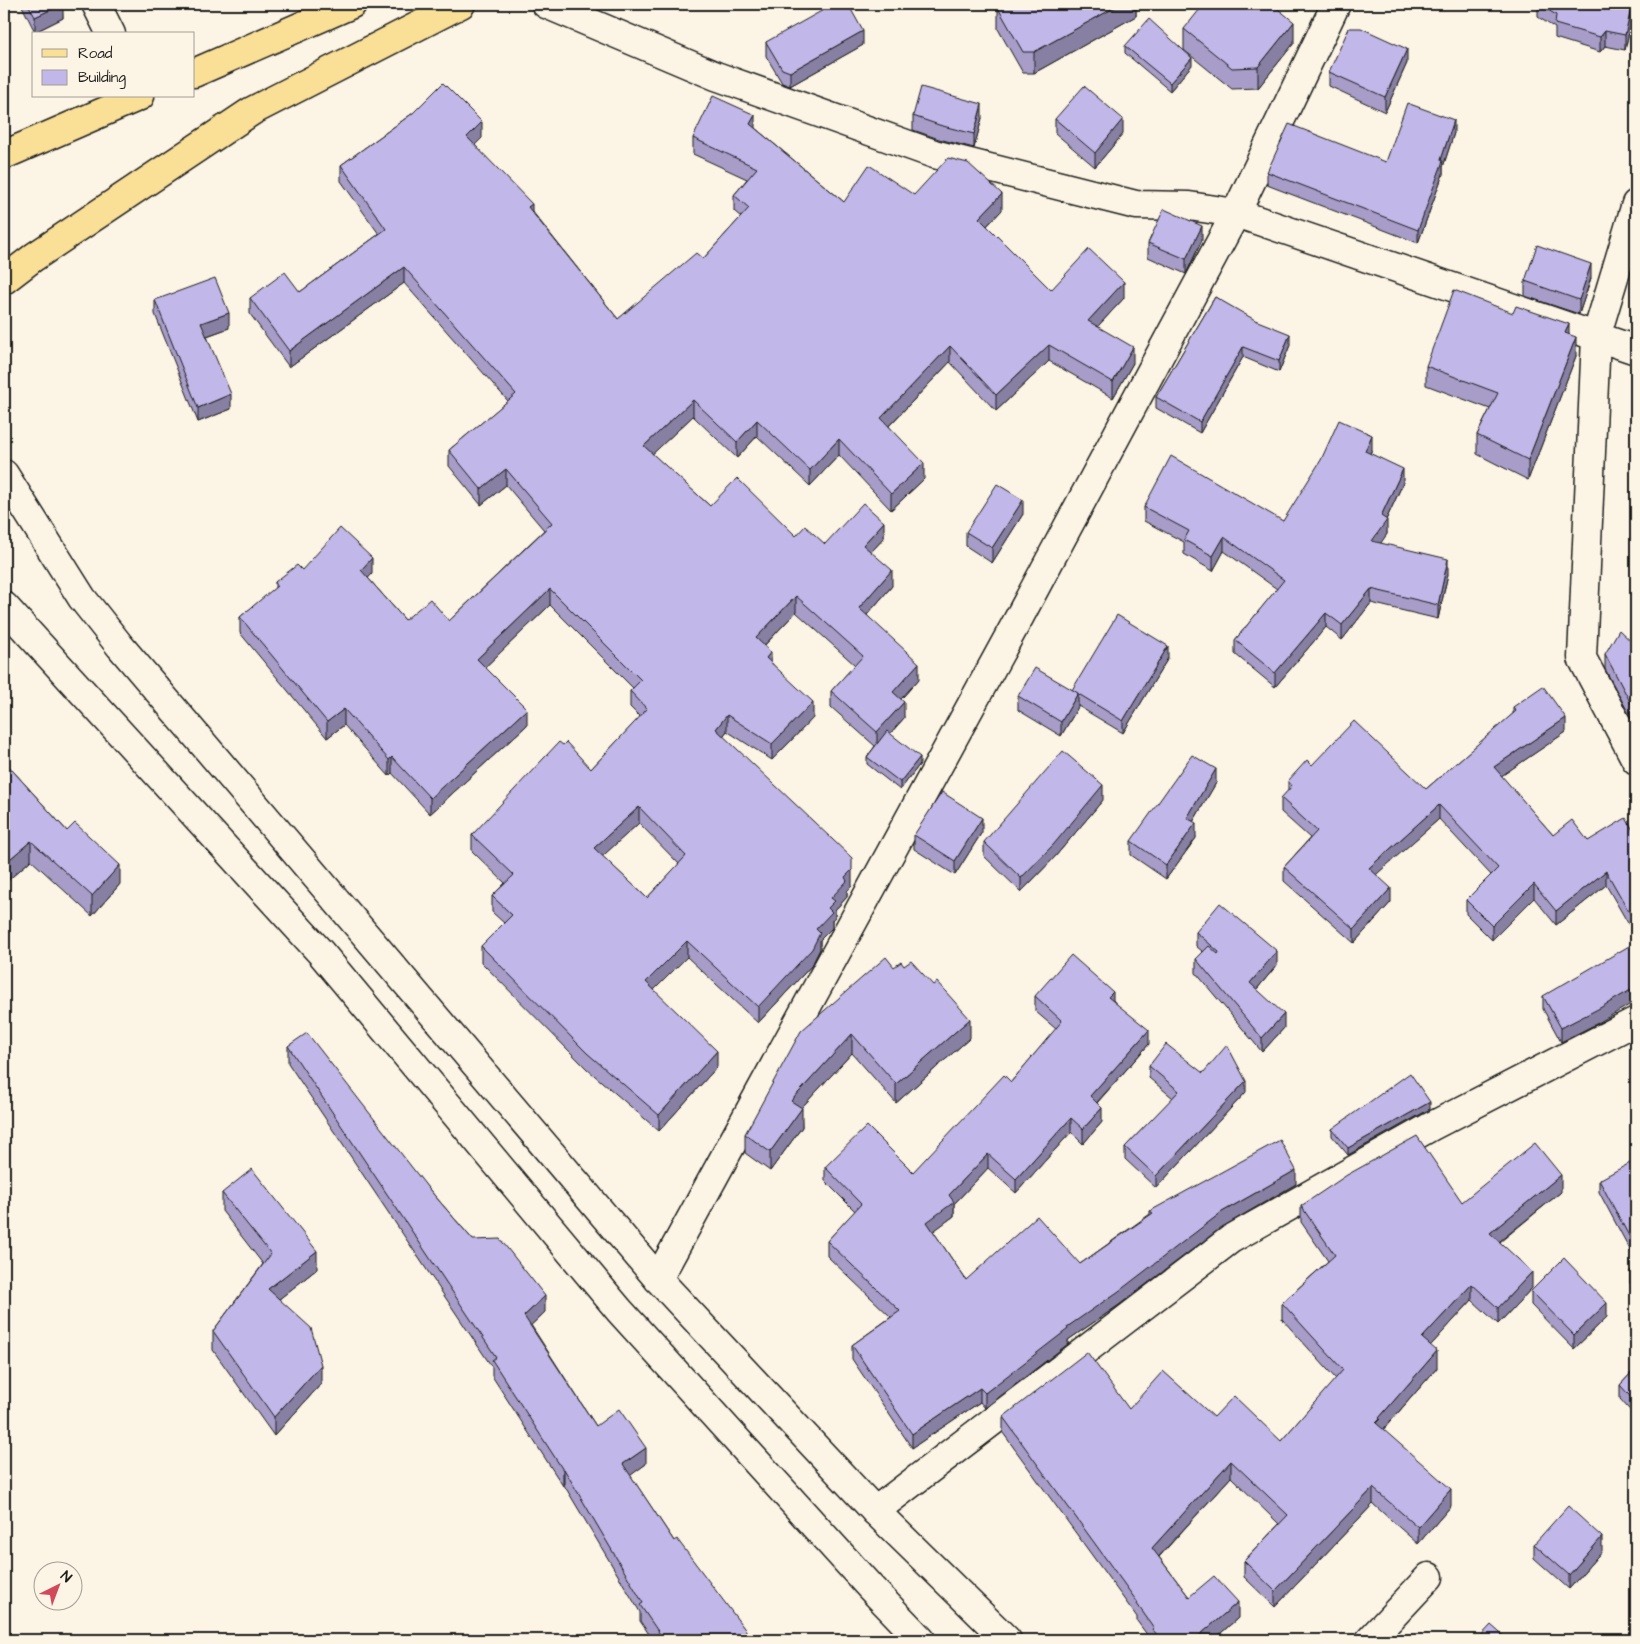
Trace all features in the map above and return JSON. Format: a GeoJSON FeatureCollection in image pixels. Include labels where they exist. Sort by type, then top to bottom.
{"type":"FeatureCollection","features":[{"type":"Feature","properties":{"kind":"main road"},"geometry":{"type":"LineString","coordinates":[[195,73],[352,4]]}},
{"type":"Feature","properties":{"kind":"main road"},"geometry":{"type":"LineString","coordinates":[[4,280],[34,257],[252,111],[461,4]]}},
{"type":"Feature","properties":{"kind":"main road"},"geometry":{"type":"LineString","coordinates":[[4,154],[135,98]]}},
{"type":"Feature","properties":{"kind":"street"},"geometry":{"type":"LineString","coordinates":[[96,4],[110,32]]}},
{"type":"Feature","properties":{"kind":"street"},"geometry":{"type":"LineString","coordinates":[[546,4],[716,76],[934,154],[1136,205],[1189,206],[1236,213],[1636,350]]}},
{"type":"Feature","properties":{"kind":"street"},"geometry":{"type":"LineString","coordinates":[[658,1279],[1014,627],[1236,213],[1336,4]]}},
{"type":"Feature","properties":{"kind":"street"},"geometry":{"type":"LineString","coordinates":[[1636,204],[1596,337],[1582,658],[1636,760]]}},
{"type":"Feature","properties":{"kind":"street"},"geometry":{"type":"LineString","coordinates":[[4,474],[82,598],[120,646],[658,1279],[875,1511],[1007,1640]]}},
{"type":"Feature","properties":{"kind":"street"},"geometry":{"type":"LineString","coordinates":[[4,606],[321,953],[619,1310],[870,1587],[921,1640]]}},
{"type":"Feature","properties":{"kind":"street"},"geometry":{"type":"LineString","coordinates":[[875,1511],[1231,1239],[1432,1126],[1636,1021]]}},
{"type":"Feature","properties":{"kind":"street"},"geometry":{"type":"LineString","coordinates":[[1370,1640],[1430,1577]]}},
{"type":"Feature","properties":{"kind":"building"},"geometry":{"type":"Polygon","coordinates":[[[28,4],[63,4],[35,17],[28,4]]]}},
{"type":"Feature","properties":{"kind":"building"},"geometry":{"type":"Polygon","coordinates":[[[834,4],[848,4],[863,31],[790,72],[782,69],[766,42],[834,4]]]}},
{"type":"Feature","properties":{"kind":"building"},"geometry":{"type":"Polygon","coordinates":[[[1006,4],[1121,4],[1034,52],[1023,52],[998,8],[1006,4]]]}},
{"type":"Feature","properties":{"kind":"building"},"geometry":{"type":"Polygon","coordinates":[[[1204,4],[1272,4],[1294,22],[1258,67],[1232,68],[1184,29],[1204,4]]]}},
{"type":"Feature","properties":{"kind":"building"},"geometry":{"type":"Polygon","coordinates":[[[1539,4],[1632,4],[1625,35],[1605,31],[1600,37],[1555,24],[1556,15],[1539,4]]]}},
{"type":"Feature","properties":{"kind":"building"},"geometry":{"type":"Polygon","coordinates":[[[1149,19],[1192,58],[1170,83],[1125,46],[1149,19]]]}},
{"type":"Feature","properties":{"kind":"building"},"geometry":{"type":"Polygon","coordinates":[[[1349,28],[1361,28],[1407,49],[1385,97],[1329,72],[1349,28]]]}},
{"type":"Feature","properties":{"kind":"building"},"geometry":{"type":"Polygon","coordinates":[[[443,83],[482,122],[467,137],[532,204],[528,207],[618,319],[696,253],[703,259],[749,208],[734,195],[757,168],[693,138],[713,96],[755,115],[750,124],[844,202],[869,165],[914,195],[948,158],[968,163],[1002,194],[979,218],[1051,290],[1089,249],[1124,282],[1088,321],[1133,347],[1113,382],[1049,345],[996,395],[950,346],[881,418],[924,463],[891,494],[839,439],[810,470],[757,420],[737,442],[693,400],[644,446],[710,506],[737,478],[796,536],[805,526],[825,544],[863,503],[884,522],[863,545],[892,570],[859,608],[919,663],[893,692],[904,702],[877,732],[831,691],[863,656],[796,596],[756,638],[771,652],[766,658],[813,702],[772,744],[727,715],[716,729],[852,858],[852,870],[845,877],[847,881],[831,898],[835,901],[828,908],[832,912],[816,929],[820,933],[812,949],[758,1007],[687,941],[646,982],[717,1051],[659,1115],[587,1053],[481,946],[512,915],[492,896],[514,875],[472,835],[559,742],[563,745],[566,742],[591,769],[647,709],[630,691],[641,680],[550,589],[477,659],[527,709],[430,798],[392,757],[389,760],[344,709],[327,722],[240,617],[277,586],[275,582],[297,565],[302,570],[340,528],[372,558],[361,570],[405,620],[430,599],[449,621],[552,523],[506,469],[481,489],[449,450],[516,394],[404,267],[289,351],[250,298],[285,272],[300,292],[386,229],[341,165],[413,113],[443,83]],[[639,807],[594,848],[647,898],[686,856],[639,807]]]}},
{"type":"Feature","properties":{"kind":"building"},"geometry":{"type":"Polygon","coordinates":[[[1084,86],[1123,119],[1095,153],[1055,119],[1084,86]]]}},
{"type":"Feature","properties":{"kind":"building"},"geometry":{"type":"Polygon","coordinates":[[[921,87],[982,104],[974,134],[913,116],[921,87]]]}},
{"type":"Feature","properties":{"kind":"building"},"geometry":{"type":"Polygon","coordinates":[[[1407,103],[1454,120],[1441,160],[1443,161],[1418,230],[1267,172],[1289,124],[1386,162],[1407,103]]]}},
{"type":"Feature","properties":{"kind":"building"},"geometry":{"type":"Polygon","coordinates":[[[1164,209],[1202,226],[1186,259],[1148,243],[1164,209]]]}},
{"type":"Feature","properties":{"kind":"building"},"geometry":{"type":"Polygon","coordinates":[[[1537,245],[1591,264],[1579,300],[1525,281],[1537,245]]]}},
{"type":"Feature","properties":{"kind":"building"},"geometry":{"type":"Polygon","coordinates":[[[215,278],[229,313],[201,323],[231,394],[198,408],[155,300],[215,278]]]}},
{"type":"Feature","properties":{"kind":"building"},"geometry":{"type":"Polygon","coordinates":[[[1454,290],[1513,313],[1516,306],[1569,324],[1565,333],[1576,337],[1528,460],[1477,435],[1498,393],[1426,366],[1454,290]]]}},
{"type":"Feature","properties":{"kind":"building"},"geometry":{"type":"Polygon","coordinates":[[[1215,297],[1255,320],[1290,334],[1279,361],[1243,347],[1200,422],[1156,397],[1215,297]]]}},
{"type":"Feature","properties":{"kind":"building"},"geometry":{"type":"Polygon","coordinates":[[[1339,420],[1372,435],[1365,451],[1403,469],[1381,516],[1387,520],[1372,541],[1448,559],[1438,605],[1371,589],[1342,625],[1326,613],[1275,673],[1235,640],[1284,580],[1224,537],[1213,556],[1184,540],[1189,531],[1144,507],[1171,456],[1283,521],[1321,460],[1339,420]]]}},
{"type":"Feature","properties":{"kind":"building"},"geometry":{"type":"Polygon","coordinates":[[[997,484],[1023,500],[992,548],[966,532],[997,484]]]}},
{"type":"Feature","properties":{"kind":"building"},"geometry":{"type":"Polygon","coordinates":[[[1117,615],[1168,646],[1123,721],[1072,690],[1117,615]]]}},
{"type":"Feature","properties":{"kind":"building"},"geometry":{"type":"Polygon","coordinates":[[[1619,630],[1636,646],[1636,713],[1605,654],[1619,630]]]}},
{"type":"Feature","properties":{"kind":"building"},"geometry":{"type":"Polygon","coordinates":[[[1035,668],[1078,693],[1061,722],[1018,696],[1035,668]]]}},
{"type":"Feature","properties":{"kind":"building"},"geometry":{"type":"Polygon","coordinates":[[[1543,686],[1566,718],[1494,767],[1553,835],[1572,820],[1588,841],[1626,818],[1636,835],[1636,924],[1606,871],[1556,911],[1534,884],[1492,926],[1466,900],[1498,868],[1439,805],[1369,868],[1391,888],[1354,929],[1284,867],[1317,831],[1281,798],[1292,786],[1288,781],[1307,760],[1312,765],[1354,721],[1426,789],[1516,711],[1513,707],[1543,686]]]}},
{"type":"Feature","properties":{"kind":"building"},"geometry":{"type":"Polygon","coordinates":[[[887,731],[920,757],[900,782],[867,757],[887,731]]]}},
{"type":"Feature","properties":{"kind":"building"},"geometry":{"type":"Polygon","coordinates":[[[1063,751],[1103,785],[1054,844],[1021,878],[984,842],[1063,751]]]}},
{"type":"Feature","properties":{"kind":"building"},"geometry":{"type":"Polygon","coordinates":[[[1192,755],[1216,769],[1187,818],[1196,823],[1166,865],[1131,841],[1192,755]]]}},
{"type":"Feature","properties":{"kind":"building"},"geometry":{"type":"Polygon","coordinates":[[[4,761],[67,831],[75,823],[120,865],[92,896],[31,841],[4,864],[4,761]]]}},
{"type":"Feature","properties":{"kind":"building"},"geometry":{"type":"Polygon","coordinates":[[[942,792],[982,818],[955,861],[914,835],[942,792]]]}},
{"type":"Feature","properties":{"kind":"building"},"geometry":{"type":"Polygon","coordinates":[[[1220,903],[1277,951],[1250,983],[1284,1014],[1262,1038],[1196,959],[1209,946],[1218,954],[1219,952],[1196,932],[1220,903]]]}},
{"type":"Feature","properties":{"kind":"building"},"geometry":{"type":"Polygon","coordinates":[[[1636,942],[1636,987],[1561,1028],[1543,996],[1636,942]]]}},
{"type":"Feature","properties":{"kind":"building"},"geometry":{"type":"Polygon","coordinates":[[[1071,955],[1113,992],[1108,997],[1149,1030],[1090,1096],[1102,1108],[1083,1129],[1071,1118],[1016,1179],[988,1154],[949,1195],[954,1202],[927,1222],[966,1280],[1037,1216],[1080,1264],[1153,1213],[1150,1211],[1280,1140],[1296,1170],[1222,1212],[1119,1291],[1067,1327],[1068,1329],[985,1393],[980,1388],[912,1434],[852,1345],[900,1311],[827,1241],[861,1204],[825,1167],[867,1126],[913,1172],[1004,1075],[1011,1082],[1062,1021],[1035,996],[1071,955]]]}},
{"type":"Feature","properties":{"kind":"building"},"geometry":{"type":"Polygon","coordinates":[[[886,957],[894,967],[901,962],[904,966],[911,961],[933,985],[937,982],[970,1019],[896,1084],[852,1034],[791,1101],[802,1108],[770,1152],[745,1134],[801,1031],[886,957]]]}},
{"type":"Feature","properties":{"kind":"building"},"geometry":{"type":"Polygon","coordinates":[[[307,1033],[428,1188],[473,1240],[500,1239],[545,1296],[524,1316],[596,1426],[619,1409],[646,1448],[623,1464],[674,1541],[677,1539],[753,1640],[664,1640],[640,1605],[643,1603],[564,1469],[492,1360],[496,1357],[288,1046],[307,1033]]]}},
{"type":"Feature","properties":{"kind":"building"},"geometry":{"type":"Polygon","coordinates":[[[1166,1044],[1203,1073],[1227,1045],[1246,1081],[1156,1176],[1125,1147],[1179,1091],[1149,1066],[1166,1044]]]}},
{"type":"Feature","properties":{"kind":"building"},"geometry":{"type":"Polygon","coordinates":[[[1410,1073],[1430,1102],[1348,1148],[1332,1129],[1410,1073]]]}},
{"type":"Feature","properties":{"kind":"building"},"geometry":{"type":"Polygon","coordinates":[[[1417,1136],[1462,1202],[1535,1143],[1561,1175],[1490,1233],[1532,1272],[1498,1308],[1472,1284],[1422,1338],[1437,1351],[1376,1423],[1451,1489],[1418,1527],[1373,1488],[1275,1591],[1244,1561],[1288,1515],[1231,1461],[1152,1548],[1189,1597],[1214,1576],[1238,1602],[1194,1640],[1162,1640],[1152,1629],[1154,1628],[1138,1603],[1003,1417],[1087,1352],[1129,1409],[1163,1371],[1214,1417],[1234,1396],[1281,1441],[1343,1370],[1282,1303],[1335,1255],[1301,1206],[1347,1175],[1417,1136]]]}},
{"type":"Feature","properties":{"kind":"building"},"geometry":{"type":"Polygon","coordinates":[[[1630,1163],[1636,1175],[1636,1249],[1599,1180],[1630,1163]]]}},
{"type":"Feature","properties":{"kind":"building"},"geometry":{"type":"Polygon","coordinates":[[[252,1169],[317,1251],[268,1289],[311,1328],[321,1365],[274,1417],[213,1331],[271,1254],[222,1193],[252,1169]]]}},
{"type":"Feature","properties":{"kind":"building"},"geometry":{"type":"Polygon","coordinates":[[[1564,1258],[1607,1303],[1574,1335],[1531,1291],[1564,1258]]]}},
{"type":"Feature","properties":{"kind":"building"},"geometry":{"type":"Polygon","coordinates":[[[1636,1267],[1636,1279],[1630,1271],[1636,1267]]]}},
{"type":"Feature","properties":{"kind":"building"},"geometry":{"type":"Polygon","coordinates":[[[1636,1368],[1636,1403],[1620,1385],[1636,1368]]]}},
{"type":"Feature","properties":{"kind":"building"},"geometry":{"type":"Polygon","coordinates":[[[1568,1506],[1602,1537],[1569,1575],[1534,1544],[1568,1506]]]}},
{"type":"Feature","properties":{"kind":"building"},"geometry":{"type":"Polygon","coordinates":[[[1491,1625],[1508,1640],[1477,1640],[1491,1625]]]}}]}
